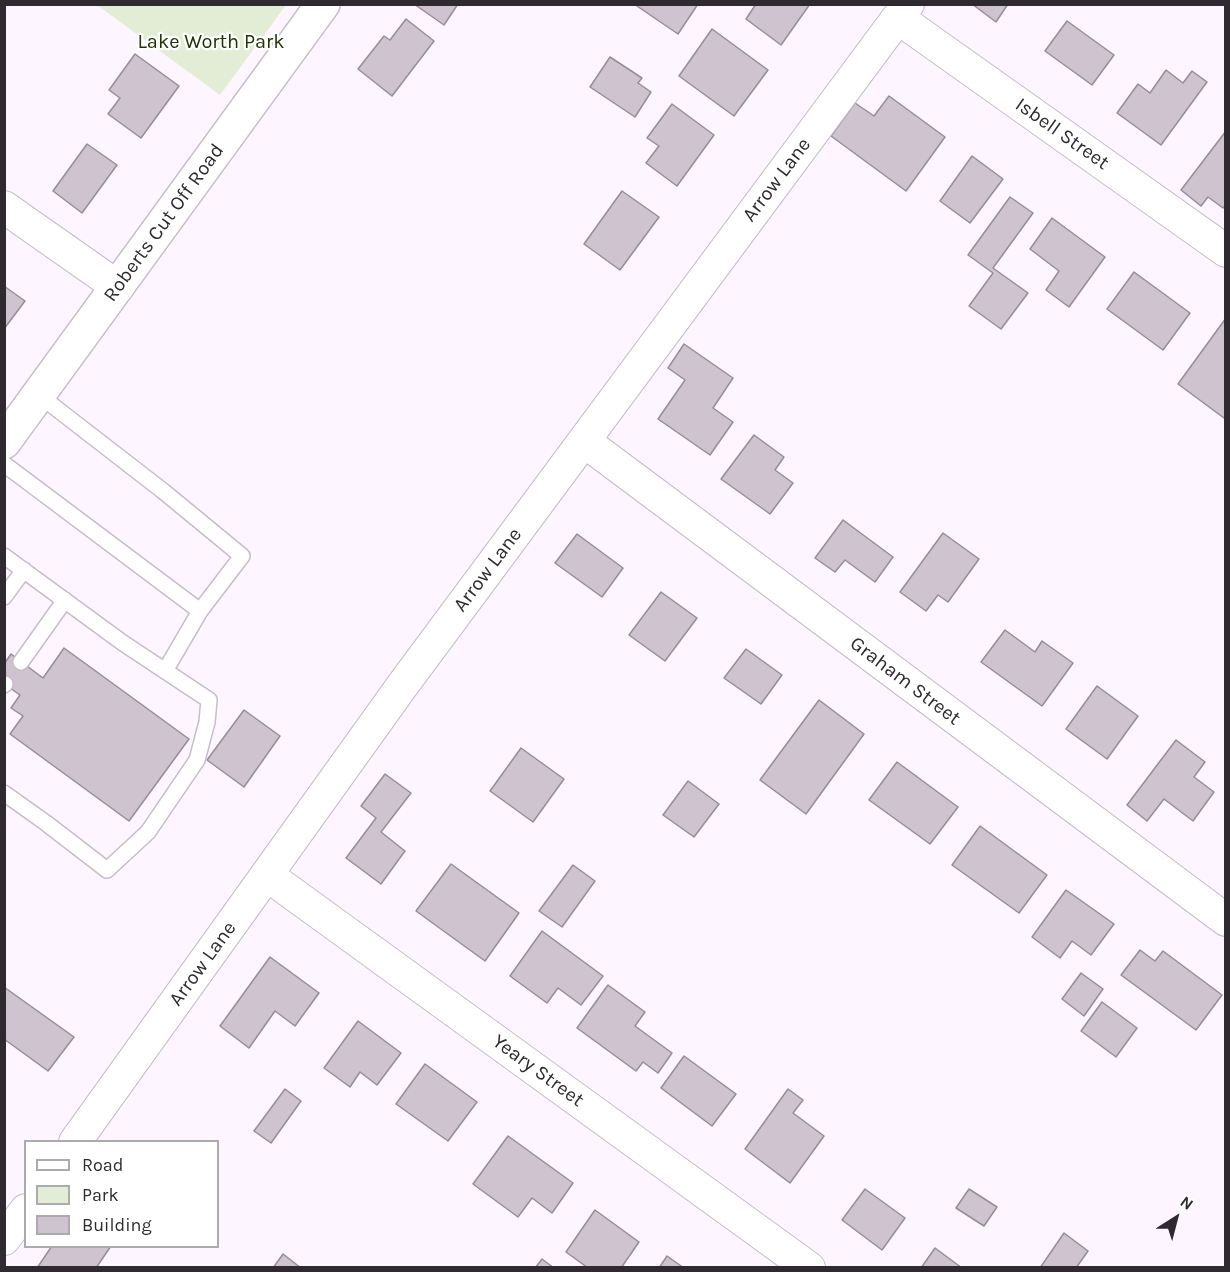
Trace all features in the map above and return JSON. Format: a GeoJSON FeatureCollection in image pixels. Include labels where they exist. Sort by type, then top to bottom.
{"type":"FeatureCollection","features":[{"type":"Feature","properties":{"kind":"street","name":"Roberts Cut Off Road"},"geometry":{"type":"LineString","coordinates":[[4,442],[323,4]]}},
{"type":"Feature","properties":{"kind":"street","name":"Isbell Street"},"geometry":{"type":"LineString","coordinates":[[903,11],[1226,251]]}},
{"type":"Feature","properties":{"kind":"street","name":"Arrow Lane"},"geometry":{"type":"LineString","coordinates":[[76,1140],[402,686],[903,11]]}},
{"type":"Feature","properties":{"kind":"street"},"geometry":{"type":"LineString","coordinates":[[4,207],[117,287]]}},
{"type":"Feature","properties":{"kind":"street","name":"Graham Street"},"geometry":{"type":"LineString","coordinates":[[584,441],[1226,921]]}},
{"type":"Feature","properties":{"kind":"street","name":"Yeary Street"},"geometry":{"type":"LineString","coordinates":[[267,875],[809,1268]]}},
{"type":"Feature","properties":{"kind":"street"},"geometry":{"type":"LineString","coordinates":[[4,1239],[24,1213]]}},
{"type":"Feature","properties":{"kind":"lane"},"geometry":{"type":"LineString","coordinates":[[39,395],[163,491],[242,556],[200,611],[165,670]]}},
{"type":"Feature","properties":{"kind":"lane"},"geometry":{"type":"LineString","coordinates":[[4,464],[200,611]]}},
{"type":"Feature","properties":{"kind":"lane"},"geometry":{"type":"LineString","coordinates":[[4,556],[209,700],[207,722],[197,760],[148,832],[107,870],[4,793]]}},
{"type":"Feature","properties":{"kind":"lane"},"geometry":{"type":"LineString","coordinates":[[4,597],[24,570]]}},
{"type":"Feature","properties":{"kind":"lane"},"geometry":{"type":"LineString","coordinates":[[21,662],[64,600]]}},
{"type":"Feature","properties":{"kind":"green space","name":"Lake Worth Park"},"geometry":{"type":"Polygon","coordinates":[[[97,5],[286,5],[220,95],[97,5]]]}},
{"type":"Feature","properties":{"kind":"building"},"geometry":{"type":"Polygon","coordinates":[[[414,4],[458,4],[444,25],[414,4]]]}},
{"type":"Feature","properties":{"kind":"building"},"geometry":{"type":"Polygon","coordinates":[[[634,4],[698,4],[678,34],[634,4]]]}},
{"type":"Feature","properties":{"kind":"building"},"geometry":{"type":"Polygon","coordinates":[[[756,4],[810,4],[781,45],[746,19],[756,4]]]}},
{"type":"Feature","properties":{"kind":"building"},"geometry":{"type":"Polygon","coordinates":[[[972,4],[1008,4],[996,22],[972,4]]]}},
{"type":"Feature","properties":{"kind":"building"},"geometry":{"type":"Polygon","coordinates":[[[406,19],[434,41],[392,96],[358,69],[384,36],[390,40],[406,19]]]}},
{"type":"Feature","properties":{"kind":"building"},"geometry":{"type":"Polygon","coordinates":[[[1067,21],[1114,55],[1092,85],[1045,51],[1067,21]]]}},
{"type":"Feature","properties":{"kind":"building"},"geometry":{"type":"Polygon","coordinates":[[[712,29],[768,70],[734,116],[679,76],[712,29]]]}},
{"type":"Feature","properties":{"kind":"building"},"geometry":{"type":"Polygon","coordinates":[[[135,54],[179,86],[141,138],[108,114],[120,98],[109,90],[135,54]]]}},
{"type":"Feature","properties":{"kind":"building"},"geometry":{"type":"Polygon","coordinates":[[[610,57],[642,78],[638,83],[651,92],[635,117],[590,87],[610,57]]]}},
{"type":"Feature","properties":{"kind":"building"},"geometry":{"type":"Polygon","coordinates":[[[1166,70],[1183,83],[1192,71],[1207,82],[1161,145],[1117,113],[1138,84],[1150,93],[1166,70]]]}},
{"type":"Feature","properties":{"kind":"building"},"geometry":{"type":"Polygon","coordinates":[[[889,96],[945,137],[906,191],[831,136],[855,103],[874,116],[889,96]]]}},
{"type":"Feature","properties":{"kind":"building"},"geometry":{"type":"Polygon","coordinates":[[[672,104],[714,135],[677,186],[646,163],[659,146],[647,138],[672,104]]]}},
{"type":"Feature","properties":{"kind":"building"},"geometry":{"type":"Polygon","coordinates":[[[1226,131],[1226,205],[1223,208],[1208,197],[1201,206],[1181,190],[1226,131]]]}},
{"type":"Feature","properties":{"kind":"building"},"geometry":{"type":"Polygon","coordinates":[[[87,144],[117,165],[82,213],[53,191],[87,144]]]}},
{"type":"Feature","properties":{"kind":"building"},"geometry":{"type":"Polygon","coordinates":[[[972,156],[1003,179],[970,223],[940,201],[972,156]]]}},
{"type":"Feature","properties":{"kind":"building"},"geometry":{"type":"Polygon","coordinates":[[[622,191],[659,217],[620,270],[584,244],[622,191]]]}},
{"type":"Feature","properties":{"kind":"building"},"geometry":{"type":"Polygon","coordinates":[[[1010,197],[1033,213],[993,268],[1028,293],[1001,329],[969,306],[993,273],[968,255],[1010,197]]]}},
{"type":"Feature","properties":{"kind":"building"},"geometry":{"type":"Polygon","coordinates":[[[1052,218],[1105,257],[1069,307],[1046,290],[1059,271],[1030,249],[1052,218]]]}},
{"type":"Feature","properties":{"kind":"building"},"geometry":{"type":"Polygon","coordinates":[[[1134,272],[1190,313],[1163,350],[1107,309],[1134,272]]]}},
{"type":"Feature","properties":{"kind":"building"},"geometry":{"type":"Polygon","coordinates":[[[4,286],[25,301],[4,329],[4,286]]]}},
{"type":"Feature","properties":{"kind":"building"},"geometry":{"type":"Polygon","coordinates":[[[1226,318],[1226,416],[1224,418],[1178,384],[1226,318]]]}},
{"type":"Feature","properties":{"kind":"building"},"geometry":{"type":"Polygon","coordinates":[[[684,344],[733,378],[713,408],[733,422],[710,455],[658,419],[685,380],[668,368],[684,344]]]}},
{"type":"Feature","properties":{"kind":"building"},"geometry":{"type":"Polygon","coordinates":[[[754,435],[784,457],[775,470],[793,483],[770,514],[721,479],[754,435]]]}},
{"type":"Feature","properties":{"kind":"building"},"geometry":{"type":"Polygon","coordinates":[[[843,520],[893,557],[875,582],[845,560],[835,572],[815,558],[843,520]]]}},
{"type":"Feature","properties":{"kind":"building"},"geometry":{"type":"Polygon","coordinates":[[[943,533],[979,559],[948,602],[938,595],[926,611],[900,592],[943,533]]]}},
{"type":"Feature","properties":{"kind":"building"},"geometry":{"type":"Polygon","coordinates":[[[577,534],[623,568],[602,597],[555,563],[577,534]]]}},
{"type":"Feature","properties":{"kind":"building"},"geometry":{"type":"Polygon","coordinates":[[[661,592],[697,618],[665,661],[629,635],[661,592]]]}},
{"type":"Feature","properties":{"kind":"building"},"geometry":{"type":"Polygon","coordinates":[[[1005,630],[1035,652],[1042,641],[1073,663],[1042,706],[981,662],[1005,630]]]}},
{"type":"Feature","properties":{"kind":"building"},"geometry":{"type":"Polygon","coordinates":[[[64,648],[189,739],[129,821],[10,734],[23,716],[11,708],[20,695],[4,684],[4,664],[11,654],[43,678],[64,648]]]}},
{"type":"Feature","properties":{"kind":"building"},"geometry":{"type":"Polygon","coordinates":[[[746,649],[782,675],[761,704],[724,678],[746,649]]]}},
{"type":"Feature","properties":{"kind":"building"},"geometry":{"type":"Polygon","coordinates":[[[1097,686],[1138,716],[1107,759],[1066,729],[1097,686]]]}},
{"type":"Feature","properties":{"kind":"building"},"geometry":{"type":"Polygon","coordinates":[[[819,700],[864,734],[806,814],[760,780],[819,700]]]}},
{"type":"Feature","properties":{"kind":"building"},"geometry":{"type":"Polygon","coordinates":[[[244,710],[280,736],[244,787],[207,760],[244,710]]]}},
{"type":"Feature","properties":{"kind":"building"},"geometry":{"type":"Polygon","coordinates":[[[1176,740],[1205,762],[1194,777],[1214,792],[1193,821],[1164,799],[1147,821],[1127,805],[1176,740]]]}},
{"type":"Feature","properties":{"kind":"building"},"geometry":{"type":"Polygon","coordinates":[[[521,748],[564,779],[533,822],[490,791],[521,748]]]}},
{"type":"Feature","properties":{"kind":"building"},"geometry":{"type":"Polygon","coordinates":[[[897,762],[958,807],[930,844],[869,800],[897,762]]]}},
{"type":"Feature","properties":{"kind":"building"},"geometry":{"type":"Polygon","coordinates":[[[385,774],[411,793],[381,832],[405,851],[381,884],[346,858],[376,818],[361,806],[385,774]]]}},
{"type":"Feature","properties":{"kind":"building"},"geometry":{"type":"Polygon","coordinates":[[[688,781],[719,804],[694,837],[663,815],[688,781]]]}},
{"type":"Feature","properties":{"kind":"building"},"geometry":{"type":"Polygon","coordinates":[[[980,826],[1047,875],[1019,913],[952,865],[980,826]]]}},
{"type":"Feature","properties":{"kind":"building"},"geometry":{"type":"Polygon","coordinates":[[[451,864],[519,913],[485,961],[416,911],[451,864]]]}},
{"type":"Feature","properties":{"kind":"building"},"geometry":{"type":"Polygon","coordinates":[[[573,865],[595,881],[562,927],[539,911],[573,865]]]}},
{"type":"Feature","properties":{"kind":"building"},"geometry":{"type":"Polygon","coordinates":[[[1066,890],[1114,924],[1091,955],[1072,941],[1060,958],[1032,937],[1066,890]]]}},
{"type":"Feature","properties":{"kind":"building"},"geometry":{"type":"Polygon","coordinates":[[[542,931],[603,976],[581,1005],[558,988],[547,1003],[510,976],[542,931]]]}},
{"type":"Feature","properties":{"kind":"building"},"geometry":{"type":"Polygon","coordinates":[[[1140,950],[1155,961],[1163,951],[1222,995],[1196,1030],[1121,975],[1140,950]]]}},
{"type":"Feature","properties":{"kind":"building"},"geometry":{"type":"Polygon","coordinates":[[[270,957],[319,993],[295,1026],[275,1011],[249,1048],[220,1026],[270,957]]]}},
{"type":"Feature","properties":{"kind":"building"},"geometry":{"type":"Polygon","coordinates":[[[1081,973],[1103,989],[1084,1016],[1062,999],[1081,973]]]}},
{"type":"Feature","properties":{"kind":"building"},"geometry":{"type":"Polygon","coordinates":[[[608,985],[645,1012],[635,1026],[672,1053],[658,1073],[643,1062],[636,1071],[577,1028],[608,985]]]}},
{"type":"Feature","properties":{"kind":"building"},"geometry":{"type":"Polygon","coordinates":[[[4,987],[74,1037],[48,1071],[4,1039],[4,987]]]}},
{"type":"Feature","properties":{"kind":"building"},"geometry":{"type":"Polygon","coordinates":[[[1102,1002],[1137,1028],[1116,1057],[1081,1031],[1102,1002]]]}},
{"type":"Feature","properties":{"kind":"building"},"geometry":{"type":"Polygon","coordinates":[[[358,1021],[401,1053],[377,1085],[360,1072],[350,1087],[324,1068],[358,1021]]]}},
{"type":"Feature","properties":{"kind":"building"},"geometry":{"type":"Polygon","coordinates":[[[684,1056],[736,1094],[712,1126],[661,1088],[684,1056]]]}},
{"type":"Feature","properties":{"kind":"building"},"geometry":{"type":"Polygon","coordinates":[[[425,1064],[477,1102],[448,1141],[396,1104],[425,1064]]]}},
{"type":"Feature","properties":{"kind":"building"},"geometry":{"type":"Polygon","coordinates":[[[285,1089],[301,1101],[271,1143],[254,1131],[285,1089]]]}},
{"type":"Feature","properties":{"kind":"building"},"geometry":{"type":"Polygon","coordinates":[[[788,1089],[803,1100],[793,1113],[824,1136],[790,1183],[745,1149],[788,1089]]]}},
{"type":"Feature","properties":{"kind":"building"},"geometry":{"type":"Polygon","coordinates":[[[508,1136],[573,1183],[552,1213],[532,1198],[518,1217],[473,1184],[508,1136]]]}},
{"type":"Feature","properties":{"kind":"building"},"geometry":{"type":"Polygon","coordinates":[[[865,1189],[905,1218],[882,1250],[842,1220],[865,1189]]]}},
{"type":"Feature","properties":{"kind":"building"},"geometry":{"type":"Polygon","coordinates":[[[969,1189],[997,1207],[984,1226],[956,1208],[969,1189]]]}},
{"type":"Feature","properties":{"kind":"building"},"geometry":{"type":"Polygon","coordinates":[[[595,1210],[639,1242],[621,1268],[588,1268],[566,1252],[595,1210]]]}},
{"type":"Feature","properties":{"kind":"building"},"geometry":{"type":"Polygon","coordinates":[[[1064,1233],[1088,1251],[1076,1268],[1040,1268],[1064,1233]]]}},
{"type":"Feature","properties":{"kind":"building"},"geometry":{"type":"Polygon","coordinates":[[[51,1248],[110,1248],[96,1268],[37,1268],[51,1248]]]}},
{"type":"Feature","properties":{"kind":"building"},"geometry":{"type":"Polygon","coordinates":[[[935,1248],[962,1268],[921,1268],[935,1248]]]}},
{"type":"Feature","properties":{"kind":"building"},"geometry":{"type":"Polygon","coordinates":[[[283,1254],[301,1268],[273,1268],[283,1254]]]}},
{"type":"Feature","properties":{"kind":"building"},"geometry":{"type":"Polygon","coordinates":[[[667,1256],[684,1268],[659,1268],[667,1256]]]}},
{"type":"Feature","properties":{"kind":"building"},"geometry":{"type":"Polygon","coordinates":[[[542,1259],[554,1268],[535,1268],[542,1259]]]}}]}
